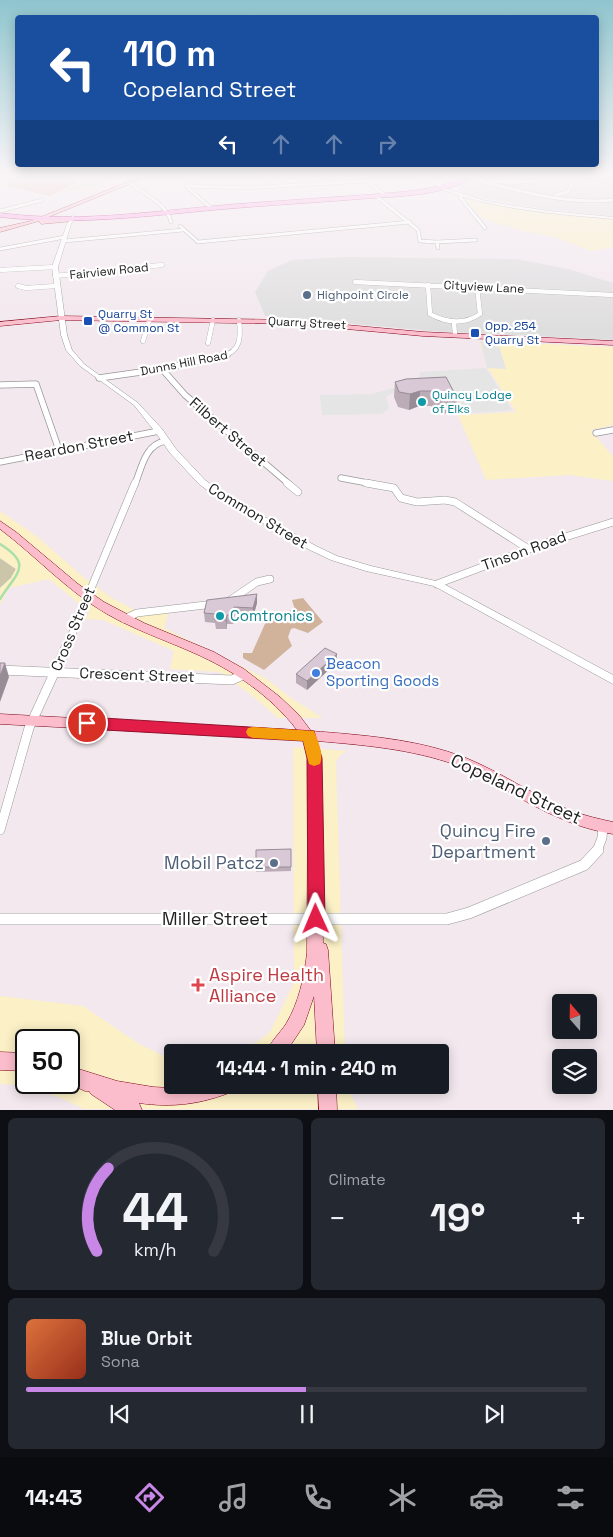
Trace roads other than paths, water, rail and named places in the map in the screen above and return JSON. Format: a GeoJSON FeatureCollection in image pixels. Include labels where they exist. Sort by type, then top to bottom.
{"type":"FeatureCollection","features":[{"type":"Feature","properties":{"kind":"main road"},"geometry":{"type":"LineString","coordinates":[[0,230],[13,226]]}},
{"type":"Feature","properties":{"kind":"main road","name":"Quarry Street"},"geometry":{"type":"LineString","coordinates":[[0,324],[61,318],[239,320],[317,323],[417,333],[613,343]]}},
{"type":"Feature","properties":{"kind":"main road"},"geometry":{"type":"LineString","coordinates":[[0,524],[32,548],[87,596],[124,619],[210,655],[243,675],[279,703],[308,735],[314,758],[316,919],[314,968],[307,995],[296,1023],[281,1044]]}},
{"type":"Feature","properties":{"kind":"main road","name":"Copeland Street"},"geometry":{"type":"LineString","coordinates":[[0,719],[355,739],[448,756],[482,770],[552,809],[579,820],[608,827]]}},
{"type":"Feature","properties":{"kind":"main road"},"geometry":{"type":"LineString","coordinates":[[316,919],[323,977],[326,1044]]}},
{"type":"Feature","properties":{"kind":"main road"},"geometry":{"type":"LineString","coordinates":[[0,1060],[15,1061]]}},
{"type":"Feature","properties":{"kind":"main road"},"geometry":{"type":"LineString","coordinates":[[80,1079],[134,1093],[168,1098],[198,1094]]}},
{"type":"Feature","properties":{"kind":"main road"},"geometry":{"type":"LineString","coordinates":[[80,1080],[133,1110]]}},
{"type":"Feature","properties":{"kind":"main road"},"geometry":{"type":"LineString","coordinates":[[327,1094],[328,1110]]}},
{"type":"Feature","properties":{"kind":"street","name":"Common Street"},"geometry":{"type":"LineString","coordinates":[[69,226],[55,267],[55,276],[64,335],[73,357],[99,378],[129,397],[159,430],[165,441],[186,466],[221,496],[312,548],[334,558],[369,569],[437,584],[613,680]]}},
{"type":"Feature","properties":{"kind":"street"},"geometry":{"type":"LineString","coordinates":[[180,226],[198,242],[370,226]]}},
{"type":"Feature","properties":{"kind":"street"},"geometry":{"type":"LineString","coordinates":[[414,226],[418,230],[420,241],[476,240]]}},
{"type":"Feature","properties":{"kind":"street"},"geometry":{"type":"LineString","coordinates":[[0,249],[65,239],[183,230]]}},
{"type":"Feature","properties":{"kind":"street"},"geometry":{"type":"LineString","coordinates":[[437,242],[438,248]]}},
{"type":"Feature","properties":{"kind":"street","name":"Fairview Road"},"geometry":{"type":"LineString","coordinates":[[55,276],[162,265]]}},
{"type":"Feature","properties":{"kind":"street"},"geometry":{"type":"LineString","coordinates":[[0,270],[55,267]]}},
{"type":"Feature","properties":{"kind":"street","name":"Cityview Lane"},"geometry":{"type":"LineString","coordinates":[[355,282],[613,295]]}},
{"type":"Feature","properties":{"kind":"street"},"geometry":{"type":"LineString","coordinates":[[428,285],[428,310],[430,314],[454,322],[474,319],[480,314],[477,287]]}},
{"type":"Feature","properties":{"kind":"street"},"geometry":{"type":"LineString","coordinates":[[18,286],[26,288],[56,286]]}},
{"type":"Feature","properties":{"kind":"street"},"geometry":{"type":"LineString","coordinates":[[143,341],[150,318]]}},
{"type":"Feature","properties":{"kind":"street"},"geometry":{"type":"LineString","coordinates":[[208,343],[213,320]]}},
{"type":"Feature","properties":{"kind":"street","name":"Dunns Hill Road"},"geometry":{"type":"LineString","coordinates":[[99,378],[162,369],[231,354],[237,350],[240,344],[239,320]]}},
{"type":"Feature","properties":{"kind":"street"},"geometry":{"type":"LineString","coordinates":[[454,322],[455,335]]}},
{"type":"Feature","properties":{"kind":"street","name":"Filbert Street"},"geometry":{"type":"LineString","coordinates":[[162,369],[185,395],[298,492]]}},
{"type":"Feature","properties":{"kind":"street"},"geometry":{"type":"LineString","coordinates":[[0,384],[36,384],[59,450]]}},
{"type":"Feature","properties":{"kind":"street","name":"Reardon Street"},"geometry":{"type":"LineString","coordinates":[[0,462],[159,430]]}},
{"type":"Feature","properties":{"kind":"street"},"geometry":{"type":"LineString","coordinates":[[596,433],[613,430]]}},
{"type":"Feature","properties":{"kind":"street","name":"Cross Street"},"geometry":{"type":"LineString","coordinates":[[0,830],[32,720],[55,672],[150,448],[156,443],[165,441]]}},
{"type":"Feature","properties":{"kind":"street"},"geometry":{"type":"LineString","coordinates":[[341,478],[394,488],[401,498],[417,502],[439,500],[455,502],[527,548]]}},
{"type":"Feature","properties":{"kind":"street","name":"Tinson Road"},"geometry":{"type":"LineString","coordinates":[[437,584],[527,548],[568,534],[613,522]]}},
{"type":"Feature","properties":{"kind":"street"},"geometry":{"type":"LineString","coordinates":[[124,619],[137,613],[228,601],[254,584],[270,579]]}},
{"type":"Feature","properties":{"kind":"street","name":"Crescent Street"},"geometry":{"type":"LineString","coordinates":[[0,670],[196,677],[228,680],[236,679],[243,675]]}},
{"type":"Feature","properties":{"kind":"street","name":"Miller Street"},"geometry":{"type":"LineString","coordinates":[[0,919],[316,919],[447,918],[461,916],[584,866],[596,854],[608,827]]}},
{"type":"Feature","properties":{"kind":"waterway"},"geometry":{"type":"LineString","coordinates":[[0,544],[17,558],[19,564],[16,576],[0,599]]}},
{"type":"Feature","properties":{"kind":"place","name":"Highpoint Circle"},"geometry":{"type":"Point","coordinates":[307,295]}},
{"type":"Feature","properties":{"kind":"place","name":"Quarry St @ Common St"},"geometry":{"type":"Point","coordinates":[88,321]}},
{"type":"Feature","properties":{"kind":"place","name":"Opp. 254 Quarry St"},"geometry":{"type":"Point","coordinates":[475,333]}},
{"type":"Feature","properties":{"kind":"place","name":"Quincy Lodge of Elks"},"geometry":{"type":"Point","coordinates":[422,402]}},
{"type":"Feature","properties":{"kind":"place","name":"Comtronics"},"geometry":{"type":"Point","coordinates":[220,616]}},
{"type":"Feature","properties":{"kind":"place","name":"Beacon Sporting Goods"},"geometry":{"type":"Point","coordinates":[316,673]}},
{"type":"Feature","properties":{"kind":"place","name":"Quincy Fire Department"},"geometry":{"type":"Point","coordinates":[546,841]}},
{"type":"Feature","properties":{"kind":"place","name":"Mobil Patcz"},"geometry":{"type":"Point","coordinates":[274,863]}},
{"type":"Feature","properties":{"kind":"place","name":"Aspire Health Alliance"},"geometry":{"type":"Point","coordinates":[198,985]}}]}
